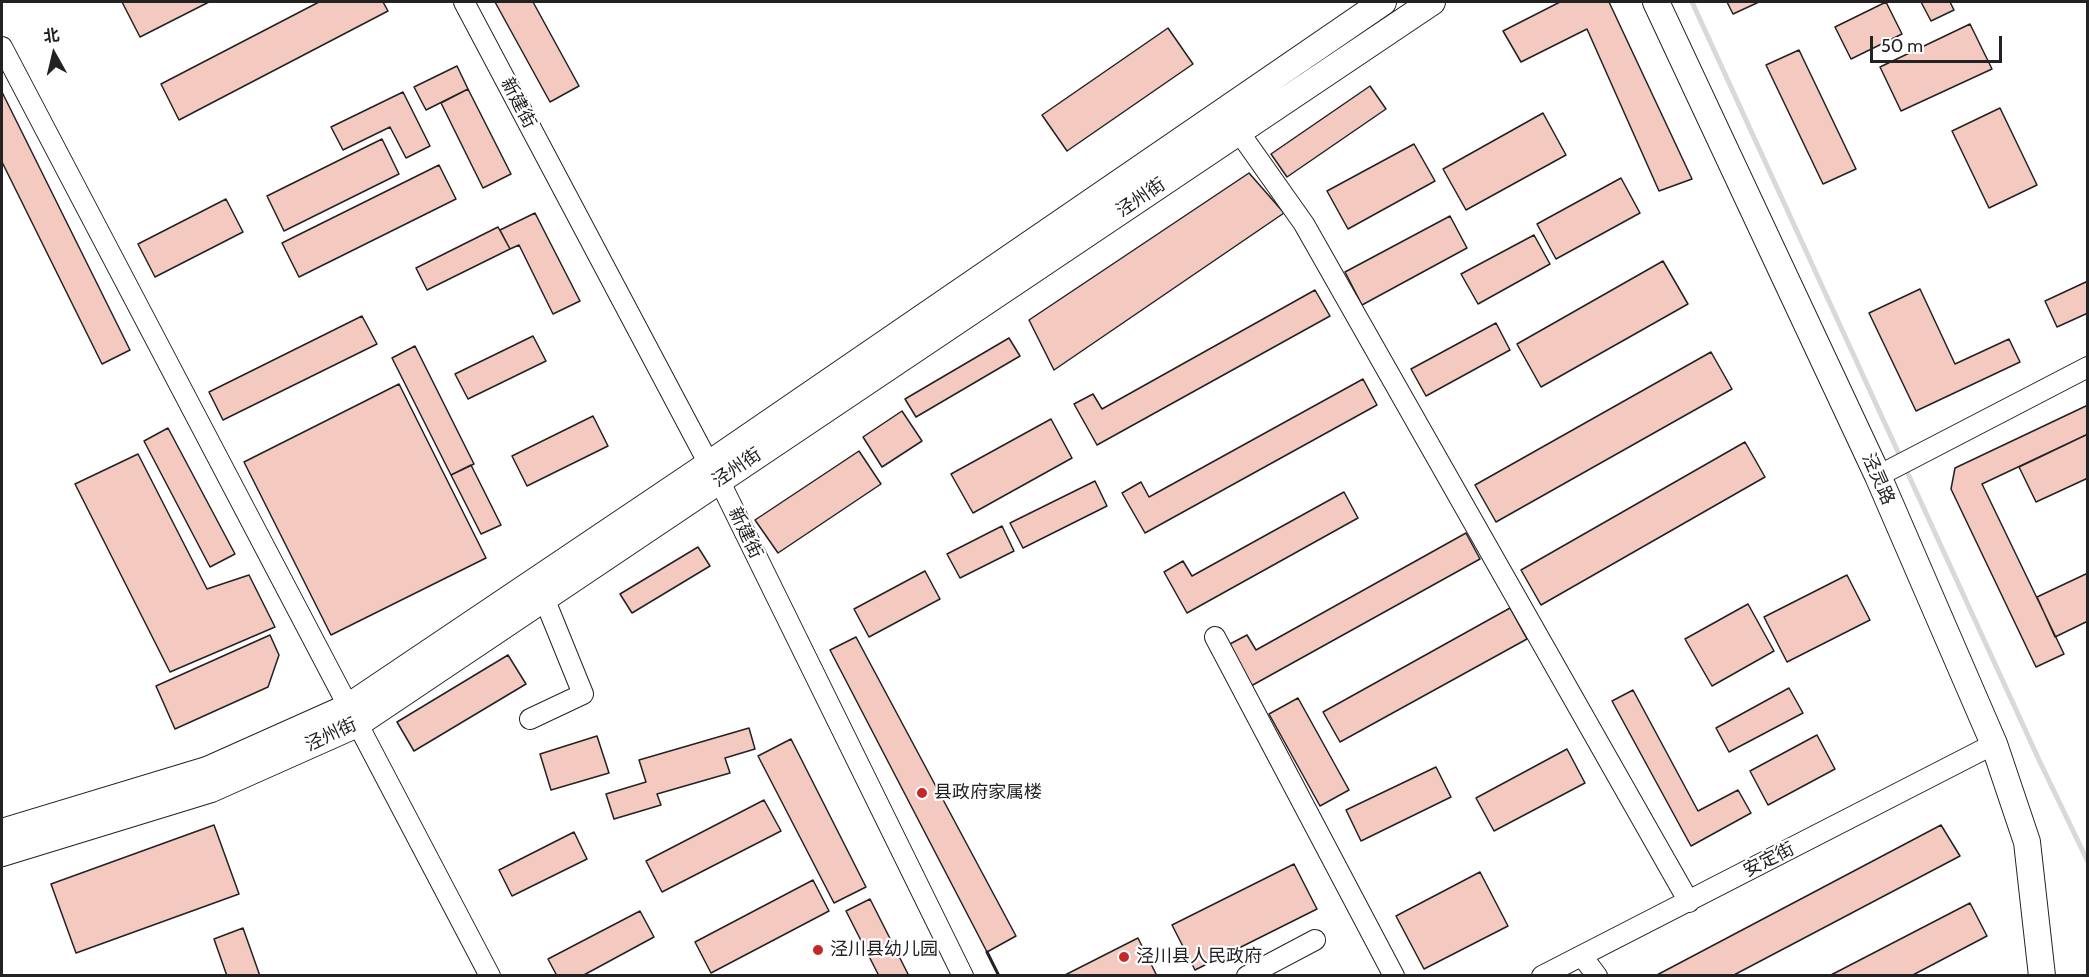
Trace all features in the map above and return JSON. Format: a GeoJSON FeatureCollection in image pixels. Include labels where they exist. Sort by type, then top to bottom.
{"type":"FeatureCollection","features":[{"type":"Feature","properties":{"kind":"main road","name":"泾州街"},"geometry":{"type":"LineString","coordinates":[[2,853],[211,789],[353,715],[544,598],[714,472],[1383,2]]}},
{"type":"Feature","properties":{"kind":"main road","name":"泾州街"},"geometry":{"type":"LineString","coordinates":[[2,832],[207,770],[353,715],[714,472],[1239,132],[1432,2]]}},
{"type":"Feature","properties":{"kind":"main road","name":"泾灵路"},"geometry":{"type":"LineString","coordinates":[[1656,2],[1886,472],[1994,744],[2027,842],[2042,975]]}},
{"type":"Feature","properties":{"kind":"street","name":"新建街"},"geometry":{"type":"LineString","coordinates":[[464,2],[714,472],[963,975]]}},
{"type":"Feature","properties":{"kind":"street"},"geometry":{"type":"LineString","coordinates":[[2,48],[490,975]]}},
{"type":"Feature","properties":{"kind":"street"},"geometry":{"type":"LineString","coordinates":[[1239,132],[1304,224],[1689,902]]}},
{"type":"Feature","properties":{"kind":"street"},"geometry":{"type":"LineString","coordinates":[[1886,472],[2088,367]]}},
{"type":"Feature","properties":{"kind":"street"},"geometry":{"type":"LineString","coordinates":[[530,719],[584,694],[544,598]]}},
{"type":"Feature","properties":{"kind":"street"},"geometry":{"type":"LineString","coordinates":[[1215,637],[1394,975]]}},
{"type":"Feature","properties":{"kind":"street","name":"安定街"},"geometry":{"type":"LineString","coordinates":[[1542,975],[1689,902],[1994,744]]}},
{"type":"Feature","properties":{"kind":"street"},"geometry":{"type":"LineString","coordinates":[[1247,975],[1274,969],[1315,940]]}},
{"type":"Feature","properties":{"kind":"street"},"geometry":{"type":"LineString","coordinates":[[1582,956],[1598,975]]}},
{"type":"Feature","properties":{"kind":"building"},"geometry":{"type":"Polygon","coordinates":[[[122,2],[209,2],[140,37],[122,2]]]}},
{"type":"Feature","properties":{"kind":"building"},"geometry":{"type":"Polygon","coordinates":[[[319,2],[383,2],[388,11],[179,120],[161,84],[319,2]]]}},
{"type":"Feature","properties":{"kind":"building"},"geometry":{"type":"Polygon","coordinates":[[[495,2],[533,2],[579,86],[550,102],[495,2]]]}},
{"type":"Feature","properties":{"kind":"building"},"geometry":{"type":"Polygon","coordinates":[[[1560,2],[1609,2],[1692,179],[1659,191],[1587,29],[1521,62],[1503,31],[1560,2]]]}},
{"type":"Feature","properties":{"kind":"building"},"geometry":{"type":"Polygon","coordinates":[[[1727,2],[1759,2],[1733,14],[1727,2]]]}},
{"type":"Feature","properties":{"kind":"building"},"geometry":{"type":"Polygon","coordinates":[[[1886,2],[1902,34],[1851,59],[1835,27],[1886,2]]]}},
{"type":"Feature","properties":{"kind":"building"},"geometry":{"type":"Polygon","coordinates":[[[1921,2],[1950,2],[1954,10],[1931,21],[1921,2]]]}},
{"type":"Feature","properties":{"kind":"building"},"geometry":{"type":"Polygon","coordinates":[[[1970,24],[1992,69],[1901,111],[1880,67],[1970,24]]]}},
{"type":"Feature","properties":{"kind":"building"},"geometry":{"type":"Polygon","coordinates":[[[1168,28],[1193,64],[1067,151],[1042,115],[1168,28]]]}},
{"type":"Feature","properties":{"kind":"building"},"geometry":{"type":"Polygon","coordinates":[[[1799,50],[1856,169],[1823,184],[1766,65],[1799,50]]]}},
{"type":"Feature","properties":{"kind":"building"},"geometry":{"type":"Polygon","coordinates":[[[457,66],[468,89],[426,110],[414,87],[457,66]]]}},
{"type":"Feature","properties":{"kind":"building"},"geometry":{"type":"Polygon","coordinates":[[[1370,86],[1386,109],[1287,177],[1271,154],[1370,86]]]}},
{"type":"Feature","properties":{"kind":"building"},"geometry":{"type":"Polygon","coordinates":[[[468,89],[511,174],[483,188],[441,103],[468,89]]]}},
{"type":"Feature","properties":{"kind":"building"},"geometry":{"type":"Polygon","coordinates":[[[2,92],[130,350],[102,364],[2,162],[2,92]]]}},
{"type":"Feature","properties":{"kind":"building"},"geometry":{"type":"Polygon","coordinates":[[[403,92],[430,146],[406,158],[390,127],[343,150],[331,127],[403,92]]]}},
{"type":"Feature","properties":{"kind":"building"},"geometry":{"type":"Polygon","coordinates":[[[2000,108],[2037,185],[1989,208],[1952,131],[2000,108]]]}},
{"type":"Feature","properties":{"kind":"building"},"geometry":{"type":"Polygon","coordinates":[[[1543,113],[1566,155],[1466,210],[1443,169],[1543,113]]]}},
{"type":"Feature","properties":{"kind":"building"},"geometry":{"type":"Polygon","coordinates":[[[382,139],[399,174],[284,231],[267,196],[382,139]]]}},
{"type":"Feature","properties":{"kind":"building"},"geometry":{"type":"Polygon","coordinates":[[[1414,144],[1435,181],[1348,229],[1327,191],[1414,144]]]}},
{"type":"Feature","properties":{"kind":"building"},"geometry":{"type":"Polygon","coordinates":[[[439,165],[456,199],[299,277],[282,243],[439,165]]]}},
{"type":"Feature","properties":{"kind":"building"},"geometry":{"type":"Polygon","coordinates":[[[1249,173],[1284,213],[1054,370],[1029,320],[1249,173]]]}},
{"type":"Feature","properties":{"kind":"building"},"geometry":{"type":"Polygon","coordinates":[[[1621,178],[1640,213],[1556,259],[1537,224],[1621,178]]]}},
{"type":"Feature","properties":{"kind":"building"},"geometry":{"type":"Polygon","coordinates":[[[226,199],[243,232],[155,277],[138,244],[226,199]]]}},
{"type":"Feature","properties":{"kind":"building"},"geometry":{"type":"Polygon","coordinates":[[[535,213],[580,301],[553,314],[519,245],[510,249],[500,230],[535,213]]]}},
{"type":"Feature","properties":{"kind":"building"},"geometry":{"type":"Polygon","coordinates":[[[1450,216],[1467,248],[1362,305],[1345,272],[1450,216]]]}},
{"type":"Feature","properties":{"kind":"building"},"geometry":{"type":"Polygon","coordinates":[[[498,227],[510,249],[427,290],[416,268],[498,227]]]}},
{"type":"Feature","properties":{"kind":"building"},"geometry":{"type":"Polygon","coordinates":[[[1534,235],[1550,264],[1478,304],[1461,274],[1534,235]]]}},
{"type":"Feature","properties":{"kind":"building"},"geometry":{"type":"Polygon","coordinates":[[[1663,261],[1688,304],[1541,387],[1517,344],[1663,261]]]}},
{"type":"Feature","properties":{"kind":"building"},"geometry":{"type":"Polygon","coordinates":[[[2088,281],[2088,313],[2057,327],[2045,301],[2088,281]]]}},
{"type":"Feature","properties":{"kind":"building"},"geometry":{"type":"Polygon","coordinates":[[[1920,289],[1955,364],[2009,339],[2020,362],[1916,411],[1869,313],[1920,289]]]}},
{"type":"Feature","properties":{"kind":"building"},"geometry":{"type":"Polygon","coordinates":[[[1315,290],[1330,316],[1097,445],[1074,404],[1093,394],[1102,409],[1315,290]]]}},
{"type":"Feature","properties":{"kind":"building"},"geometry":{"type":"Polygon","coordinates":[[[362,316],[377,344],[223,420],[209,392],[362,316]]]}},
{"type":"Feature","properties":{"kind":"building"},"geometry":{"type":"Polygon","coordinates":[[[1496,323],[1510,350],[1426,396],[1411,369],[1496,323]]]}},
{"type":"Feature","properties":{"kind":"building"},"geometry":{"type":"Polygon","coordinates":[[[533,336],[546,361],[468,399],[455,374],[533,336]]]}},
{"type":"Feature","properties":{"kind":"building"},"geometry":{"type":"Polygon","coordinates":[[[1009,338],[1020,356],[916,417],[905,399],[1009,338]]]}},
{"type":"Feature","properties":{"kind":"building"},"geometry":{"type":"Polygon","coordinates":[[[415,346],[474,464],[451,475],[392,358],[415,346]]]}},
{"type":"Feature","properties":{"kind":"building"},"geometry":{"type":"Polygon","coordinates":[[[1711,352],[1732,389],[1496,522],[1475,485],[1711,352]]]}},
{"type":"Feature","properties":{"kind":"building"},"geometry":{"type":"Polygon","coordinates":[[[1363,379],[1377,405],[1145,533],[1122,493],[1141,482],[1149,497],[1363,379]]]}},
{"type":"Feature","properties":{"kind":"building"},"geometry":{"type":"Polygon","coordinates":[[[399,384],[486,558],[331,635],[244,462],[399,384]]]}},
{"type":"Feature","properties":{"kind":"building"},"geometry":{"type":"Polygon","coordinates":[[[2088,405],[2088,434],[1982,484],[2064,654],[2036,667],[1951,489],[1955,468],[2088,405]]]}},
{"type":"Feature","properties":{"kind":"building"},"geometry":{"type":"Polygon","coordinates":[[[902,411],[922,441],[882,467],[863,437],[902,411]]]}},
{"type":"Feature","properties":{"kind":"building"},"geometry":{"type":"Polygon","coordinates":[[[593,416],[608,446],[527,486],[512,456],[593,416]]]}},
{"type":"Feature","properties":{"kind":"building"},"geometry":{"type":"Polygon","coordinates":[[[1051,419],[1072,458],[973,513],[951,474],[1051,419]]]}},
{"type":"Feature","properties":{"kind":"building"},"geometry":{"type":"Polygon","coordinates":[[[168,428],[235,554],[210,567],[144,441],[168,428]]]}},
{"type":"Feature","properties":{"kind":"building"},"geometry":{"type":"Polygon","coordinates":[[[2088,434],[2088,478],[2036,502],[2019,467],[2088,434]]]}},
{"type":"Feature","properties":{"kind":"building"},"geometry":{"type":"Polygon","coordinates":[[[1745,442],[1765,477],[1541,605],[1521,570],[1745,442]]]}},
{"type":"Feature","properties":{"kind":"building"},"geometry":{"type":"Polygon","coordinates":[[[859,451],[881,484],[778,553],[755,520],[859,451]]]}},
{"type":"Feature","properties":{"kind":"building"},"geometry":{"type":"Polygon","coordinates":[[[138,454],[207,589],[249,575],[275,627],[170,672],[75,484],[138,454]]]}},
{"type":"Feature","properties":{"kind":"building"},"geometry":{"type":"Polygon","coordinates":[[[471,465],[501,525],[481,534],[451,475],[471,465]]]}},
{"type":"Feature","properties":{"kind":"building"},"geometry":{"type":"Polygon","coordinates":[[[1095,481],[1107,506],[1023,548],[1010,523],[1095,481]]]}},
{"type":"Feature","properties":{"kind":"building"},"geometry":{"type":"Polygon","coordinates":[[[1344,492],[1358,518],[1187,613],[1164,572],[1183,561],[1192,576],[1344,492]]]}},
{"type":"Feature","properties":{"kind":"building"},"geometry":{"type":"Polygon","coordinates":[[[1002,526],[1014,551],[960,578],[947,554],[1002,526]]]}},
{"type":"Feature","properties":{"kind":"building"},"geometry":{"type":"Polygon","coordinates":[[[1466,533],[1480,559],[1251,686],[1228,645],[1247,635],[1256,650],[1466,533]]]}},
{"type":"Feature","properties":{"kind":"building"},"geometry":{"type":"Polygon","coordinates":[[[698,547],[710,566],[632,613],[620,594],[698,547]]]}},
{"type":"Feature","properties":{"kind":"building"},"geometry":{"type":"Polygon","coordinates":[[[925,571],[940,599],[869,637],[854,609],[925,571]]]}},
{"type":"Feature","properties":{"kind":"building"},"geometry":{"type":"Polygon","coordinates":[[[2088,573],[2088,621],[2055,637],[2037,597],[2088,573]]]}},
{"type":"Feature","properties":{"kind":"building"},"geometry":{"type":"Polygon","coordinates":[[[1847,575],[1870,620],[1787,662],[1764,617],[1847,575]]]}},
{"type":"Feature","properties":{"kind":"building"},"geometry":{"type":"Polygon","coordinates":[[[1748,604],[1774,651],[1712,686],[1685,639],[1748,604]]]}},
{"type":"Feature","properties":{"kind":"building"},"geometry":{"type":"Polygon","coordinates":[[[1510,608],[1527,639],[1340,742],[1323,712],[1510,608]]]}},
{"type":"Feature","properties":{"kind":"building"},"geometry":{"type":"Polygon","coordinates":[[[270,635],[279,655],[268,687],[175,729],[156,686],[270,635]]]}},
{"type":"Feature","properties":{"kind":"building","name":"县政府家属楼"},"geometry":{"type":"Polygon","coordinates":[[[856,637],[1016,936],[987,952],[830,650],[856,637]]]}},
{"type":"Feature","properties":{"kind":"building"},"geometry":{"type":"Polygon","coordinates":[[[508,655],[526,684],[414,751],[397,722],[508,655]]]}},
{"type":"Feature","properties":{"kind":"building"},"geometry":{"type":"Polygon","coordinates":[[[1789,688],[1803,713],[1729,752],[1716,728],[1789,688]]]}},
{"type":"Feature","properties":{"kind":"building"},"geometry":{"type":"Polygon","coordinates":[[[1633,690],[1698,811],[1738,790],[1751,813],[1691,846],[1612,701],[1633,690]]]}},
{"type":"Feature","properties":{"kind":"building"},"geometry":{"type":"Polygon","coordinates":[[[1298,698],[1349,790],[1320,806],[1269,714],[1298,698]]]}},
{"type":"Feature","properties":{"kind":"building"},"geometry":{"type":"Polygon","coordinates":[[[749,728],[755,749],[725,758],[730,773],[657,794],[661,805],[614,819],[606,794],[646,782],[639,760],[749,728]]]}},
{"type":"Feature","properties":{"kind":"building"},"geometry":{"type":"Polygon","coordinates":[[[1817,735],[1835,769],[1768,805],[1750,771],[1817,735]]]}},
{"type":"Feature","properties":{"kind":"building"},"geometry":{"type":"Polygon","coordinates":[[[597,736],[609,773],[551,790],[540,754],[597,736]]]}},
{"type":"Feature","properties":{"kind":"building"},"geometry":{"type":"Polygon","coordinates":[[[791,739],[866,887],[834,903],[758,756],[791,739]]]}},
{"type":"Feature","properties":{"kind":"building"},"geometry":{"type":"Polygon","coordinates":[[[1567,749],[1585,783],[1494,831],[1476,798],[1567,749]]]}},
{"type":"Feature","properties":{"kind":"building"},"geometry":{"type":"Polygon","coordinates":[[[1436,767],[1451,797],[1361,841],[1346,810],[1436,767]]]}},
{"type":"Feature","properties":{"kind":"building"},"geometry":{"type":"Polygon","coordinates":[[[764,800],[781,831],[662,892],[646,861],[764,800]]]}},
{"type":"Feature","properties":{"kind":"building"},"geometry":{"type":"Polygon","coordinates":[[[214,825],[239,894],[76,953],[51,884],[214,825]]]}},
{"type":"Feature","properties":{"kind":"building"},"geometry":{"type":"Polygon","coordinates":[[[1941,825],[1960,856],[1732,976],[1655,976],[1941,825]]]}},
{"type":"Feature","properties":{"kind":"building"},"geometry":{"type":"Polygon","coordinates":[[[574,832],[587,859],[512,896],[499,870],[574,832]]]}},
{"type":"Feature","properties":{"kind":"building"},"geometry":{"type":"Polygon","coordinates":[[[1294,864],[1317,909],[1195,970],[1172,925],[1294,864]]]}},
{"type":"Feature","properties":{"kind":"building"},"geometry":{"type":"Polygon","coordinates":[[[1480,872],[1508,926],[1424,969],[1396,916],[1480,872]]]}},
{"type":"Feature","properties":{"kind":"building"},"geometry":{"type":"Polygon","coordinates":[[[813,880],[829,911],[711,973],[695,942],[813,880]]]}},
{"type":"Feature","properties":{"kind":"building"},"geometry":{"type":"Polygon","coordinates":[[[870,899],[909,976],[879,976],[846,911],[870,899]]]}},
{"type":"Feature","properties":{"kind":"building"},"geometry":{"type":"Polygon","coordinates":[[[1970,903],[1987,936],[1911,976],[1829,976],[1970,903]]]}},
{"type":"Feature","properties":{"kind":"building"},"geometry":{"type":"Polygon","coordinates":[[[640,911],[654,937],[582,976],[557,976],[548,959],[640,911]]]}},
{"type":"Feature","properties":{"kind":"building"},"geometry":{"type":"Polygon","coordinates":[[[243,928],[260,976],[227,976],[214,939],[243,928]]]}},
{"type":"Feature","properties":{"kind":"building","name":"泾川县人民政府"},"geometry":{"type":"Polygon","coordinates":[[[1138,938],[1157,976],[1063,976],[1138,938]]]}},
{"type":"Feature","properties":{"kind":"waterway"},"geometry":{"type":"LineString","coordinates":[[1692,2],[2039,760],[2088,862]]}},
{"type":"Feature","properties":{"kind":"wall"},"geometry":{"type":"LineString","coordinates":[[987,952],[999,976]]}},
{"type":"Feature","properties":{"kind":"place","name":"县政府家属楼"},"geometry":{"type":"Point","coordinates":[922,793]}},
{"type":"Feature","properties":{"kind":"place","name":"泾川县幼儿园"},"geometry":{"type":"Point","coordinates":[818,950]}},
{"type":"Feature","properties":{"kind":"place","name":"泾川县人民政府"},"geometry":{"type":"Point","coordinates":[1124,957]}}]}
